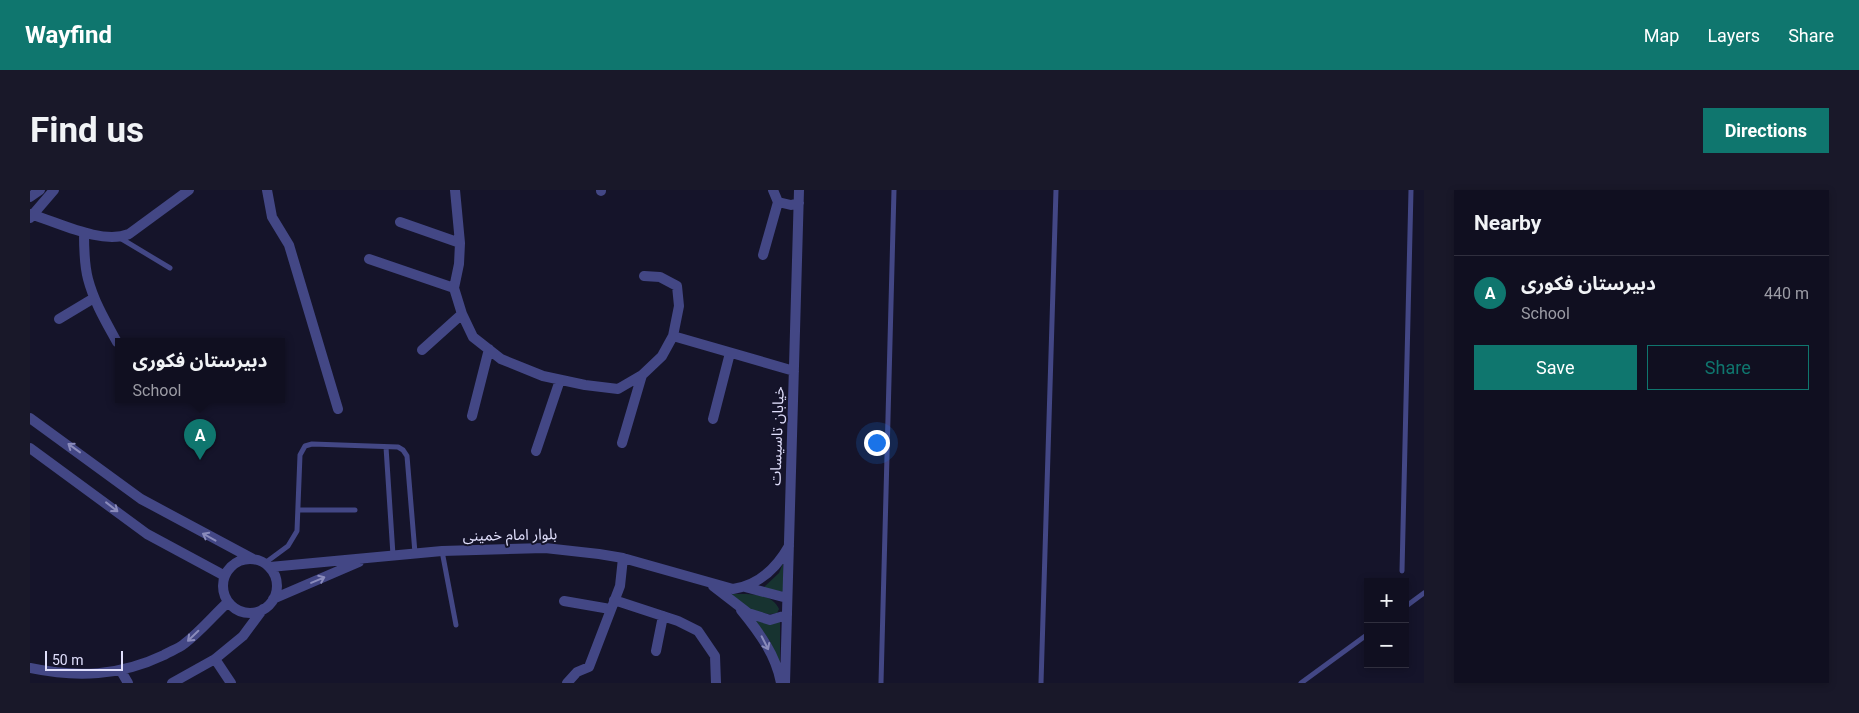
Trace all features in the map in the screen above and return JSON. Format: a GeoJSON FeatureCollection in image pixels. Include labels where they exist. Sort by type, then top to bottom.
{"type":"FeatureCollection","features":[{"type":"Feature","properties":{"kind":"street"},"geometry":{"type":"LineString","coordinates":[[30,197],[40,190]]}},
{"type":"Feature","properties":{"kind":"street"},"geometry":{"type":"LineString","coordinates":[[54,190],[31,216],[84,233],[120,237],[129,234],[189,190]]}},
{"type":"Feature","properties":{"kind":"street"},"geometry":{"type":"LineString","coordinates":[[267,190],[272,217],[289,245],[338,409]]}},
{"type":"Feature","properties":{"kind":"street"},"geometry":{"type":"LineString","coordinates":[[455,190],[460,243],[459,264],[454,288],[462,314],[473,337],[501,359],[543,376],[585,385],[618,389],[642,374],[662,356],[673,336],[680,306],[677,286],[660,277],[644,276]]}},
{"type":"Feature","properties":{"kind":"street"},"geometry":{"type":"LineString","coordinates":[[763,255],[778,202],[773,190]]}},
{"type":"Feature","properties":{"kind":"street","name":"خیابان تاسیسات"},"geometry":{"type":"LineString","coordinates":[[783,683],[787,615],[799,190]]}},
{"type":"Feature","properties":{"kind":"street"},"geometry":{"type":"LineString","coordinates":[[778,202],[790,205],[799,203]]}},
{"type":"Feature","properties":{"kind":"street"},"geometry":{"type":"LineString","coordinates":[[400,222],[460,243]]}},
{"type":"Feature","properties":{"kind":"street"},"geometry":{"type":"LineString","coordinates":[[84,233],[87,277],[94,298],[115,338]]}},
{"type":"Feature","properties":{"kind":"street"},"geometry":{"type":"LineString","coordinates":[[369,259],[454,288]]}},
{"type":"Feature","properties":{"kind":"street"},"geometry":{"type":"LineString","coordinates":[[60,319],[94,298]]}},
{"type":"Feature","properties":{"kind":"street"},"geometry":{"type":"LineString","coordinates":[[422,350],[462,314]]}},
{"type":"Feature","properties":{"kind":"street"},"geometry":{"type":"LineString","coordinates":[[673,336],[794,371]]}},
{"type":"Feature","properties":{"kind":"street"},"geometry":{"type":"LineString","coordinates":[[472,416],[489,349]]}},
{"type":"Feature","properties":{"kind":"street"},"geometry":{"type":"LineString","coordinates":[[713,419],[730,352]]}},
{"type":"Feature","properties":{"kind":"street"},"geometry":{"type":"LineString","coordinates":[[622,443],[642,374]]}},
{"type":"Feature","properties":{"kind":"street"},"geometry":{"type":"LineString","coordinates":[[536,451],[560,380]]}},
{"type":"Feature","properties":{"kind":"street"},"geometry":{"type":"LineString","coordinates":[[30,418],[141,499],[252,559],[268,565],[276,580],[277,588],[272,603],[263,610],[243,636],[215,659],[172,683]]}},
{"type":"Feature","properties":{"kind":"street"},"geometry":{"type":"LineString","coordinates":[[30,448],[146,534],[224,576]]}},
{"type":"Feature","properties":{"kind":"street"},"geometry":{"type":"LineString","coordinates":[[745,587],[769,574],[780,562],[789,546]]}},
{"type":"Feature","properties":{"kind":"street","name":"بلوار امام خمینی"},"geometry":{"type":"LineString","coordinates":[[268,565],[366,559],[442,551],[545,548],[623,558],[711,584],[732,588],[745,587],[787,598]]}},
{"type":"Feature","properties":{"kind":"street"},"geometry":{"type":"LineString","coordinates":[[567,683],[577,672],[589,667],[620,586],[623,558]]}},
{"type":"Feature","properties":{"kind":"street"},"geometry":{"type":"LineString","coordinates":[[252,559],[236,562],[227,570],[224,576],[223,589],[228,602],[236,610],[247,613],[263,610]]}},
{"type":"Feature","properties":{"kind":"street","name":"بلوار امام خمینی"},"geometry":{"type":"LineString","coordinates":[[273,599],[366,559]]}},
{"type":"Feature","properties":{"kind":"street"},"geometry":{"type":"LineString","coordinates":[[711,584],[739,608],[762,637],[783,683]]}},
{"type":"Feature","properties":{"kind":"street"},"geometry":{"type":"LineString","coordinates":[[564,601],[612,604],[663,616],[698,631],[715,656],[716,683]]}},
{"type":"Feature","properties":{"kind":"street"},"geometry":{"type":"LineString","coordinates":[[30,668],[52,673],[90,673],[121,671],[145,664],[183,645],[228,602]]}},
{"type":"Feature","properties":{"kind":"street"},"geometry":{"type":"LineString","coordinates":[[739,608],[770,620],[787,615]]}},
{"type":"Feature","properties":{"kind":"street"},"geometry":{"type":"LineString","coordinates":[[656,651],[663,616]]}},
{"type":"Feature","properties":{"kind":"street"},"geometry":{"type":"LineString","coordinates":[[215,659],[231,683]]}},
{"type":"Feature","properties":{"kind":"street"},"geometry":{"type":"LineString","coordinates":[[121,671],[128,683]]}},
{"type":"Feature","properties":{"kind":"lane"},"geometry":{"type":"LineString","coordinates":[[881,683],[894,190]]}},
{"type":"Feature","properties":{"kind":"lane"},"geometry":{"type":"LineString","coordinates":[[1041,683],[1056,190]]}},
{"type":"Feature","properties":{"kind":"lane"},"geometry":{"type":"LineString","coordinates":[[1402,572],[1411,190]]}},
{"type":"Feature","properties":{"kind":"lane"},"geometry":{"type":"LineString","coordinates":[[120,237],[170,268]]}},
{"type":"Feature","properties":{"kind":"lane"},"geometry":{"type":"LineString","coordinates":[[268,565],[288,546],[297,531],[300,455],[305,446],[312,444],[398,447],[403,450],[407,456],[415,553]]}},
{"type":"Feature","properties":{"kind":"lane"},"geometry":{"type":"LineString","coordinates":[[386,447],[393,555]]}},
{"type":"Feature","properties":{"kind":"lane"},"geometry":{"type":"LineString","coordinates":[[298,510],[355,510]]}},
{"type":"Feature","properties":{"kind":"lane"},"geometry":{"type":"LineString","coordinates":[[442,551],[456,625]]}},
{"type":"Feature","properties":{"kind":"lane"},"geometry":{"type":"LineString","coordinates":[[1409,604],[1424,592]]}},
{"type":"Feature","properties":{"kind":"lane"},"geometry":{"type":"LineString","coordinates":[[1301,683],[1364,637]]}},
{"type":"Feature","properties":{"kind":"green space"},"geometry":{"type":"Polygon","coordinates":[[[783,563],[783,592],[763,588],[779,573],[783,563]]]}},
{"type":"Feature","properties":{"kind":"green space"},"geometry":{"type":"Polygon","coordinates":[[[723,594],[763,596],[775,603],[779,609],[777,613],[763,613],[723,594]]]}},
{"type":"Feature","properties":{"kind":"green space"},"geometry":{"type":"Polygon","coordinates":[[[754,619],[770,624],[780,621],[780,668],[770,641],[754,619]]]}},
{"type":"Feature","properties":{"kind":"place","name":"دبیرستان فکوری"},"geometry":{"type":"Point","coordinates":[200,460]}}]}
